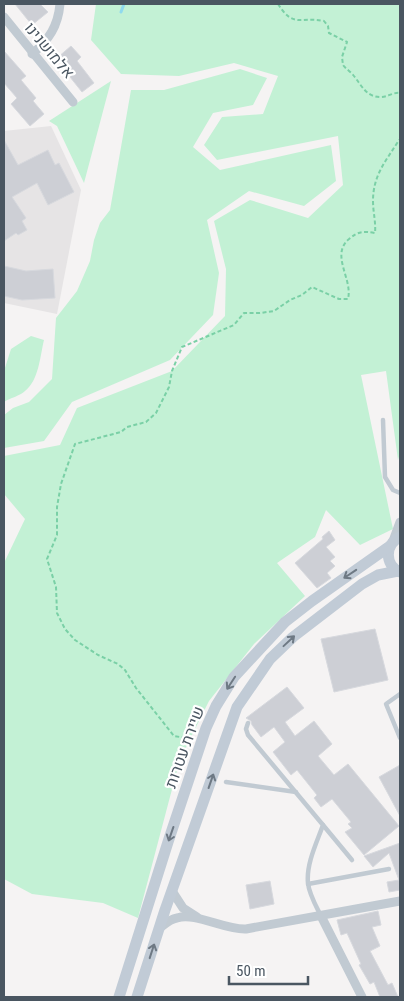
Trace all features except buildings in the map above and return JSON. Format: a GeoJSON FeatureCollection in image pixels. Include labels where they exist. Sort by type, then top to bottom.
{"type":"FeatureCollection","features":[{"type":"Feature","properties":{"kind":"main road","name":"שיירת עטרות"},"geometry":{"type":"LineString","coordinates":[[120,997],[168,842],[202,740],[216,706],[234,677],[285,622],[394,541]]}},
{"type":"Feature","properties":{"kind":"main road"},"geometry":{"type":"LineString","coordinates":[[394,541],[388,558],[399,572]]}},
{"type":"Feature","properties":{"kind":"main road"},"geometry":{"type":"LineString","coordinates":[[137,997],[237,707],[270,659],[293,637],[378,575],[399,572]]}},
{"type":"Feature","properties":{"kind":"street"},"geometry":{"type":"LineString","coordinates":[[32,54],[49,38],[58,18],[60,4]]}},
{"type":"Feature","properties":{"kind":"street","name":"אלמושנינו"},"geometry":{"type":"LineString","coordinates":[[4,17],[32,54],[73,102]]}},
{"type":"Feature","properties":{"kind":"street"},"geometry":{"type":"LineString","coordinates":[[394,541],[400,522]]}},
{"type":"Feature","properties":{"kind":"street"},"geometry":{"type":"LineString","coordinates":[[172,891],[183,908],[204,920]]}},
{"type":"Feature","properties":{"kind":"street"},"geometry":{"type":"LineString","coordinates":[[160,928],[170,920],[186,917],[237,929],[321,916],[400,900]]}},
{"type":"Feature","properties":{"kind":"street"},"geometry":{"type":"LineString","coordinates":[[321,916],[362,997]]}},
{"type":"Feature","properties":{"kind":"lane"},"geometry":{"type":"LineString","coordinates":[[383,420],[385,478],[393,490],[400,493]]}},
{"type":"Feature","properties":{"kind":"lane"},"geometry":{"type":"LineString","coordinates":[[400,694],[386,704],[400,738]]}},
{"type":"Feature","properties":{"kind":"lane"},"geometry":{"type":"LineString","coordinates":[[248,723],[246,729],[248,736],[352,860]]}},
{"type":"Feature","properties":{"kind":"lane"},"geometry":{"type":"LineString","coordinates":[[226,782],[296,792]]}},
{"type":"Feature","properties":{"kind":"lane"},"geometry":{"type":"LineString","coordinates":[[321,916],[308,884],[310,865],[323,825]]}},
{"type":"Feature","properties":{"kind":"lane"},"geometry":{"type":"LineString","coordinates":[[308,884],[389,869]]}},
{"type":"Feature","properties":{"kind":"path"},"geometry":{"type":"LineString","coordinates":[[278,4],[290,19],[324,21],[328,26],[329,33],[347,42],[342,57],[343,65],[355,76],[365,91],[375,97],[384,98],[400,93]]}},
{"type":"Feature","properties":{"kind":"path"},"geometry":{"type":"LineString","coordinates":[[202,740],[174,736],[118,664],[90,650],[75,640],[65,629],[57,613],[56,587],[47,559],[57,535],[56,508],[65,469],[76,444],[121,432],[127,427],[146,422],[156,413],[169,387],[172,371],[182,347],[234,325],[244,313],[274,311],[312,287],[339,299],[348,299],[350,292],[341,253],[345,243],[354,235],[361,231],[375,233],[376,222],[373,201],[376,181],[382,164],[398,140],[400,140]]}},
{"type":"Feature","properties":{"kind":"shaded area"},"geometry":{"type":"Polygon","coordinates":[[[51,126],[81,190],[57,314],[4,303],[4,131],[51,126]]]}},
{"type":"Feature","properties":{"kind":"green space"},"geometry":{"type":"Polygon","coordinates":[[[96,4],[400,4],[400,453],[398,460],[386,371],[361,375],[393,529],[360,545],[326,510],[315,537],[277,563],[305,596],[254,644],[209,701],[180,759],[138,918],[103,903],[32,894],[4,879],[4,563],[25,519],[4,494],[4,456],[60,445],[77,408],[172,371],[225,316],[226,269],[214,221],[250,200],[308,218],[343,185],[338,136],[217,160],[204,145],[222,117],[263,114],[278,76],[234,63],[179,76],[121,74],[91,40],[96,4]]]}},
{"type":"Feature","properties":{"kind":"green space"},"geometry":{"type":"Polygon","coordinates":[[[240,69],[267,78],[253,105],[213,113],[193,147],[220,170],[331,145],[336,181],[304,206],[249,191],[207,220],[219,273],[213,315],[170,360],[72,402],[44,441],[4,448],[4,415],[13,408],[29,402],[52,379],[56,318],[77,291],[90,261],[100,223],[110,210],[131,90],[164,90],[240,69]]]}},
{"type":"Feature","properties":{"kind":"green space"},"geometry":{"type":"Polygon","coordinates":[[[111,81],[84,183],[57,126],[49,121],[111,81]]]}},
{"type":"Feature","properties":{"kind":"green space"},"geometry":{"type":"Polygon","coordinates":[[[31,336],[44,340],[36,374],[25,391],[4,402],[4,371],[11,349],[31,336]]]}},
{"type":"Feature","properties":{"kind":"waterway"},"geometry":{"type":"LineString","coordinates":[[121,12],[124,4]]}}]}
